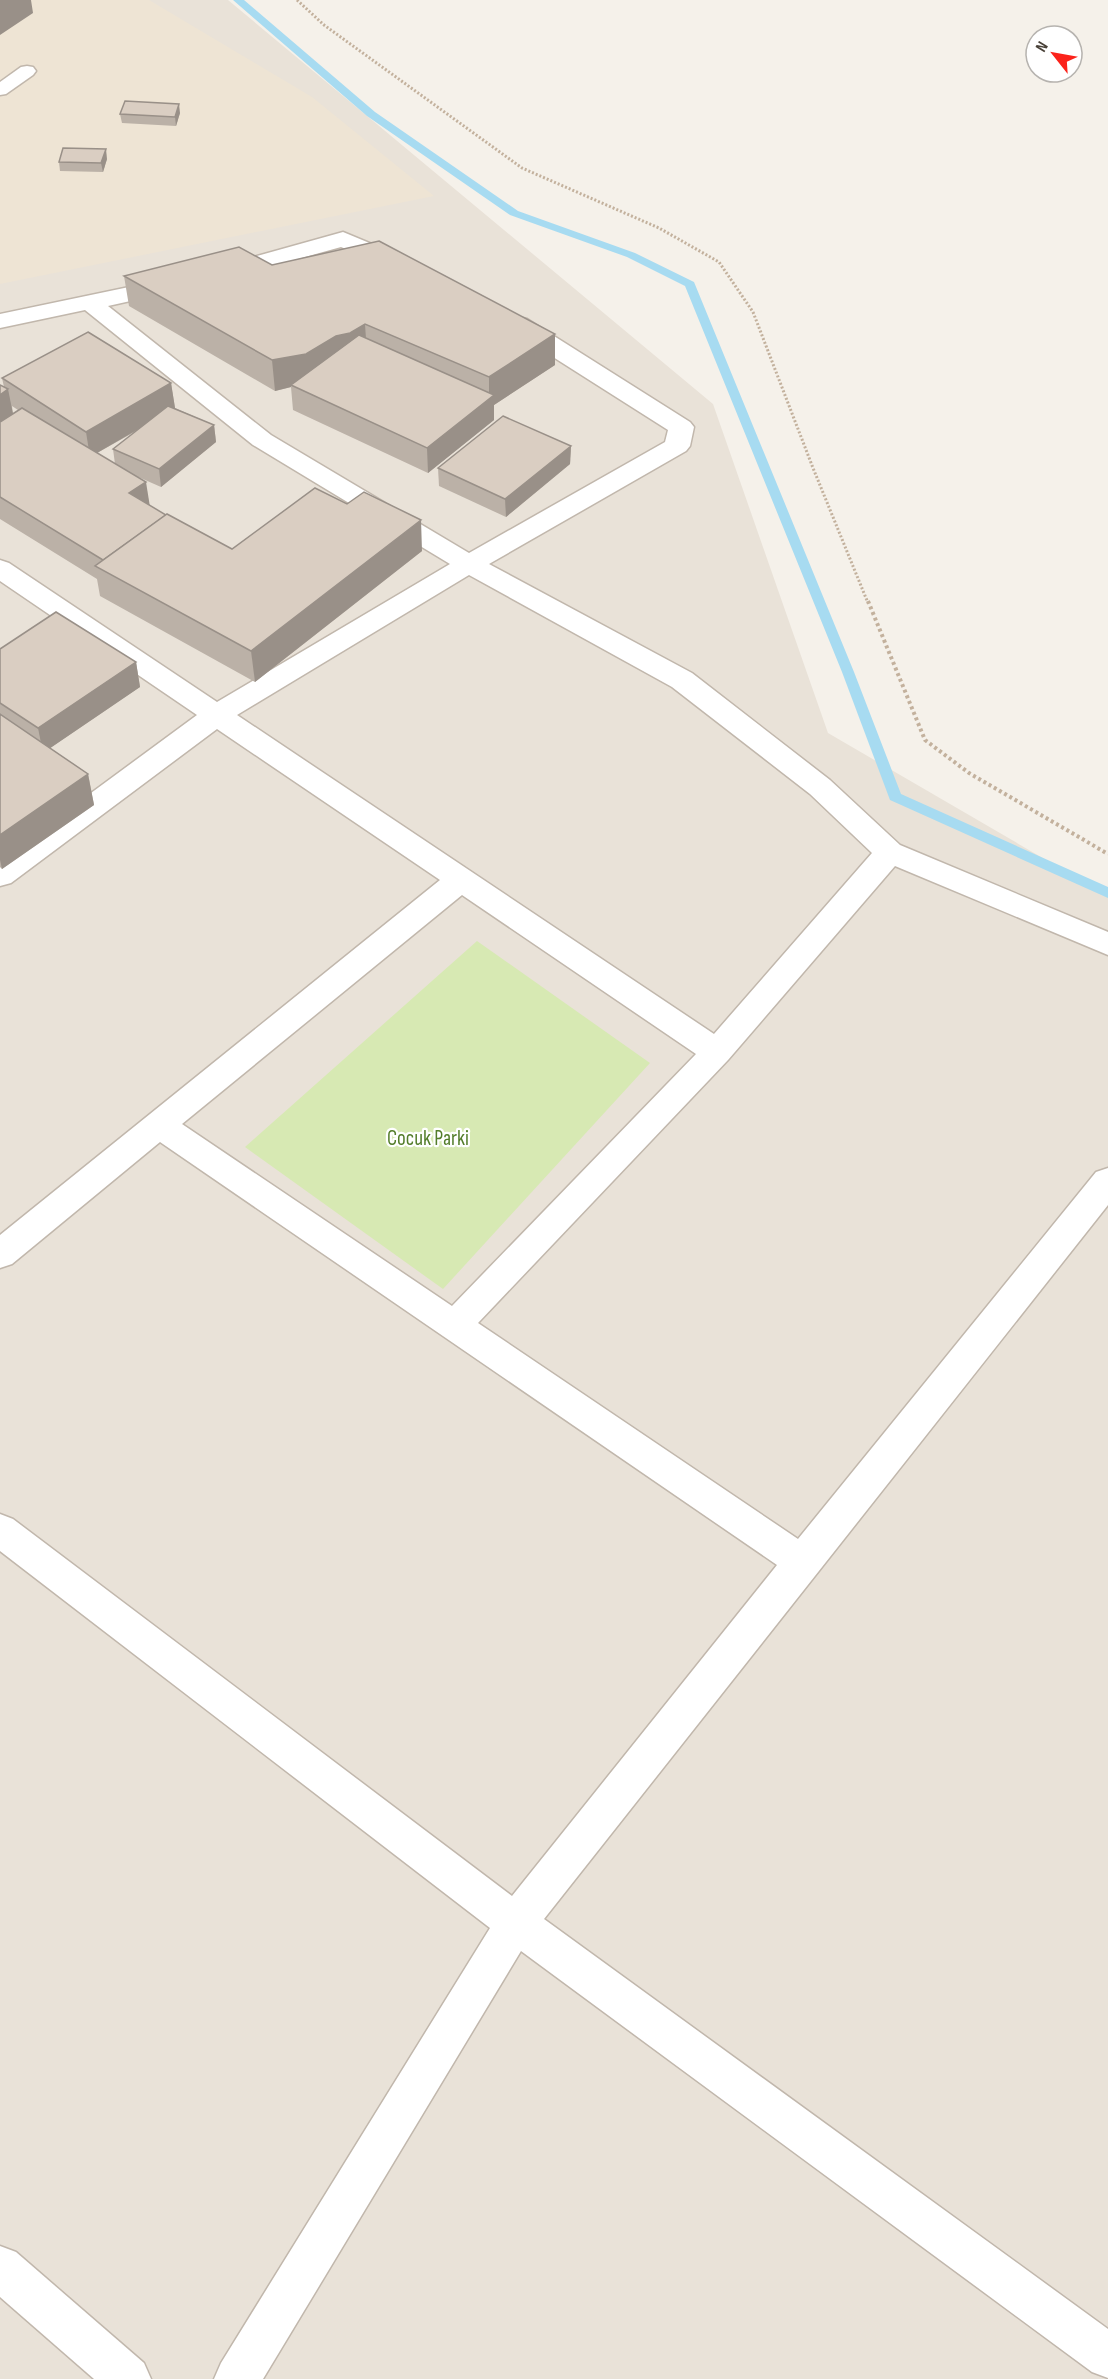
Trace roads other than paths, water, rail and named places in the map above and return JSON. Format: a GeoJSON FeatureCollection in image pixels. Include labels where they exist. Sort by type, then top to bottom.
{"type":"FeatureCollection","features":[{"type":"Feature","properties":{"kind":"street"},"geometry":{"type":"LineString","coordinates":[[0,321],[196,280],[343,239],[426,276]]}},
{"type":"Feature","properties":{"kind":"street"},"geometry":{"type":"LineString","coordinates":[[89,302],[262,440],[469,564],[682,680],[820,787],[890,852],[1108,944]]}},
{"type":"Feature","properties":{"kind":"street"},"geometry":{"type":"LineString","coordinates":[[0,875],[217,716],[469,564],[677,446],[681,427],[497,311]]}},
{"type":"Feature","properties":{"kind":"street"},"geometry":{"type":"LineString","coordinates":[[0,569],[717,1052]]}},
{"type":"Feature","properties":{"kind":"street"},"geometry":{"type":"LineString","coordinates":[[454,1326],[717,1052],[890,852]]}},
{"type":"Feature","properties":{"kind":"street"},"geometry":{"type":"LineString","coordinates":[[0,1254],[461,879]]}},
{"type":"Feature","properties":{"kind":"street"},"geometry":{"type":"LineString","coordinates":[[159,1125],[802,1562]]}},
{"type":"Feature","properties":{"kind":"street"},"geometry":{"type":"LineString","coordinates":[[237,2379],[516,1923],[1108,1181]]}},
{"type":"Feature","properties":{"kind":"street"},"geometry":{"type":"LineString","coordinates":[[0,1530],[516,1923],[1108,2356]]}},
{"type":"Feature","properties":{"kind":"street"},"geometry":{"type":"LineString","coordinates":[[0,2268],[128,2379]]}},
{"type":"Feature","properties":{"kind":"lane"},"geometry":{"type":"LineString","coordinates":[[0,90],[27,71]]}},
{"type":"Feature","properties":{"kind":"waterway"},"geometry":{"type":"LineString","coordinates":[[238,0],[371,114],[514,213],[631,255],[690,284],[848,672],[895,797],[1108,893]]}},
{"type":"Feature","properties":{"kind":"park label","name":"Cocuk Parki"},"geometry":{"type":"Point","coordinates":[428,1138]}}]}
